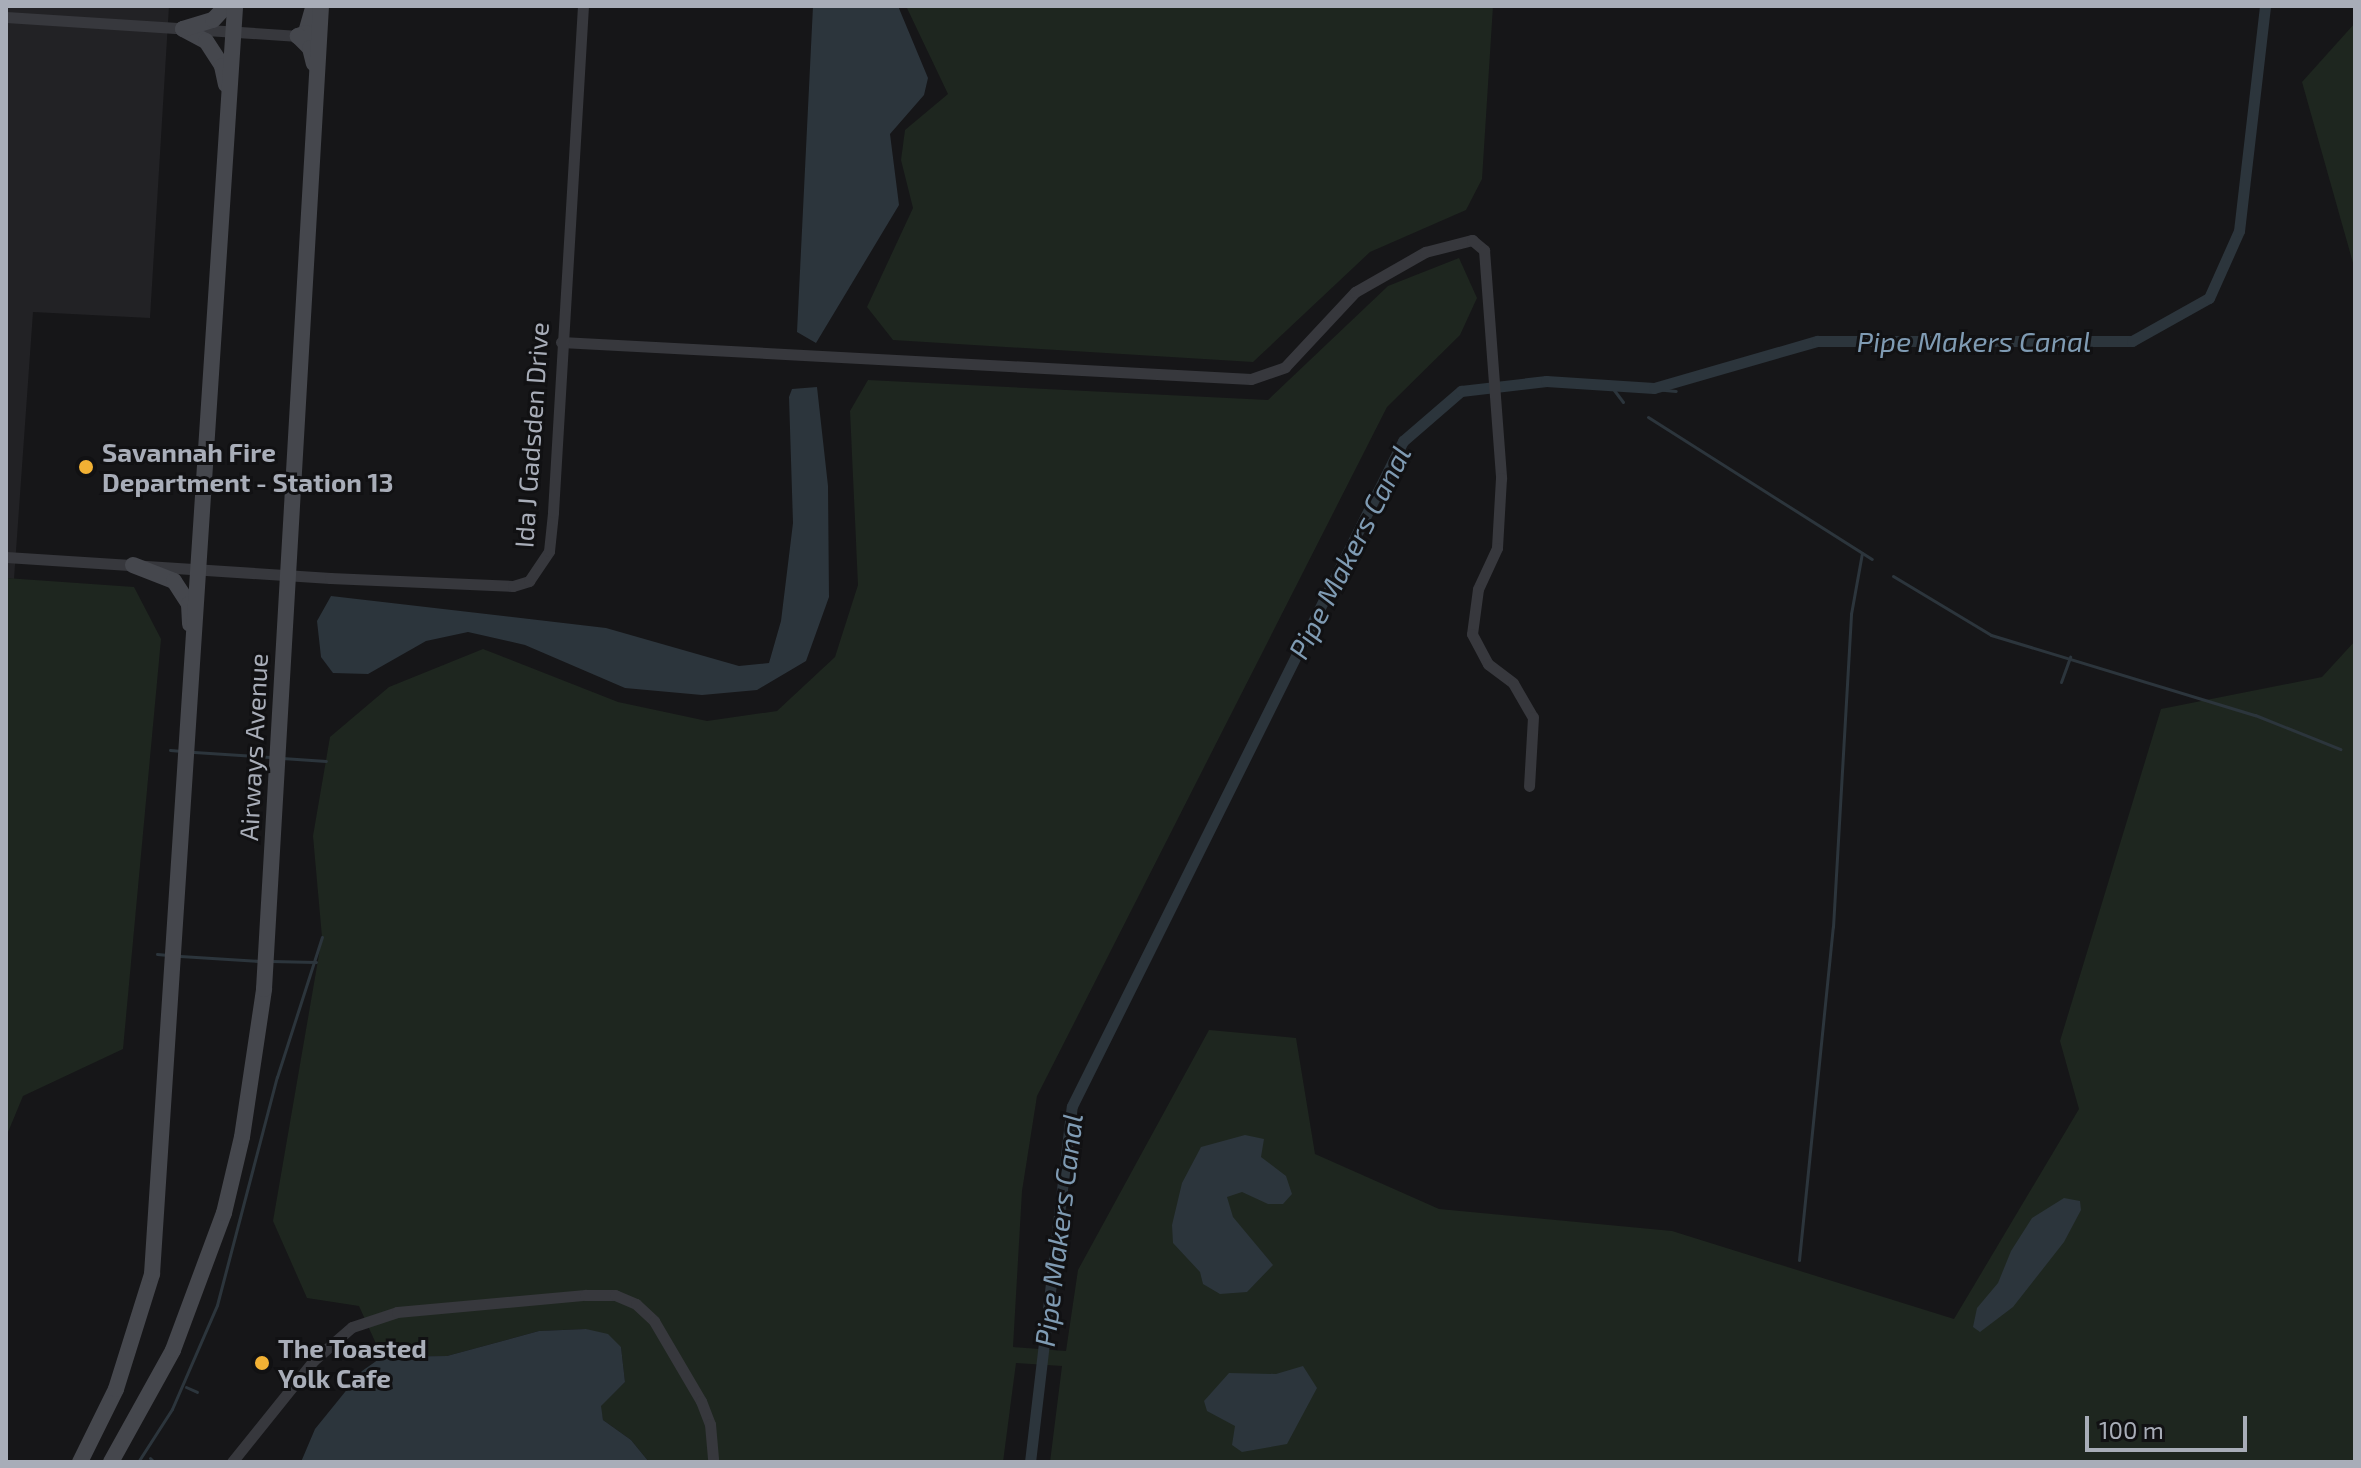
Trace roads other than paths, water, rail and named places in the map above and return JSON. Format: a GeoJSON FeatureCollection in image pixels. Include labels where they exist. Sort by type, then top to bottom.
{"type":"FeatureCollection","features":[{"type":"Feature","properties":{"kind":"main road"},"geometry":{"type":"LineString","coordinates":[[183,29],[213,20],[226,6]]}},
{"type":"Feature","properties":{"kind":"main road"},"geometry":{"type":"LineString","coordinates":[[80,1462],[116,1389],[152,1274],[194,689],[235,6]]}},
{"type":"Feature","properties":{"kind":"main road"},"geometry":{"type":"LineString","coordinates":[[313,6],[312,22],[298,36],[310,48],[317,76]]}},
{"type":"Feature","properties":{"kind":"main road","name":"Airways Avenue"},"geometry":{"type":"LineString","coordinates":[[111,1462],[173,1350],[224,1213],[242,1137],[266,961],[275,757],[321,6]]}},
{"type":"Feature","properties":{"kind":"main road"},"geometry":{"type":"LineString","coordinates":[[183,29],[206,41],[222,66],[229,96]]}},
{"type":"Feature","properties":{"kind":"main road"},"geometry":{"type":"LineString","coordinates":[[133,565],[174,581],[189,604],[194,689]]}},
{"type":"Feature","properties":{"kind":"street","name":"Ida J Gadsden Drive"},"geometry":{"type":"LineString","coordinates":[[6,557],[513,586],[529,581],[549,551],[583,6]]}},
{"type":"Feature","properties":{"kind":"street"},"geometry":{"type":"LineString","coordinates":[[6,17],[298,36]]}},
{"type":"Feature","properties":{"kind":"street"},"geometry":{"type":"LineString","coordinates":[[561,342],[1251,379],[1285,367],[1355,292],[1425,252],[1472,240],[1484,250],[1501,478],[1497,548],[1478,589],[1472,634],[1488,664],[1513,683],[1533,717],[1529,786]]}},
{"type":"Feature","properties":{"kind":"street"},"geometry":{"type":"LineString","coordinates":[[232,1462],[314,1360],[352,1327],[397,1312],[585,1295],[615,1295],[636,1304],[654,1321],[701,1401],[710,1424],[713,1462]]}},
{"type":"Feature","properties":{"kind":"waterway","name":"Pipe Makers Canal"},"geometry":{"type":"LineString","coordinates":[[1030,1462],[1072,1106],[1403,441],[1461,391],[1546,381],[1654,388],[1817,341],[2132,341],[2209,298],[2239,231],[2265,6]]}},
{"type":"Feature","properties":{"kind":"waterway","name":"Pipe Makers Canal"},"geometry":{"type":"LineString","coordinates":[[1623,402],[1610,385],[1676,391]]}},
{"type":"Feature","properties":{"kind":"waterway"},"geometry":{"type":"LineString","coordinates":[[1648,417],[1872,559]]}},
{"type":"Feature","properties":{"kind":"waterway"},"geometry":{"type":"LineString","coordinates":[[1799,1260],[1833,927],[1851,614],[1862,553]]}},
{"type":"Feature","properties":{"kind":"waterway"},"geometry":{"type":"LineString","coordinates":[[1893,576],[1991,635],[2255,715],[2340,749]]}},
{"type":"Feature","properties":{"kind":"waterway"},"geometry":{"type":"LineString","coordinates":[[2061,682],[2070,657]]}},
{"type":"Feature","properties":{"kind":"waterway"},"geometry":{"type":"LineString","coordinates":[[170,750],[182,751]]}},
{"type":"Feature","properties":{"kind":"waterway"},"geometry":{"type":"LineString","coordinates":[[194,752],[270,757]]}},
{"type":"Feature","properties":{"kind":"waterway"},"geometry":{"type":"LineString","coordinates":[[282,758],[326,761]]}},
{"type":"Feature","properties":{"kind":"waterway"},"geometry":{"type":"LineString","coordinates":[[138,1462],[172,1409],[217,1305],[277,1077],[322,937]]}},
{"type":"Feature","properties":{"kind":"waterway"},"geometry":{"type":"LineString","coordinates":[[157,954],[168,955]]}},
{"type":"Feature","properties":{"kind":"waterway"},"geometry":{"type":"LineString","coordinates":[[180,956],[260,961]]}},
{"type":"Feature","properties":{"kind":"waterway"},"geometry":{"type":"LineString","coordinates":[[271,961],[316,962]]}},
{"type":"Feature","properties":{"kind":"waterway"},"geometry":{"type":"LineString","coordinates":[[186,1387],[197,1392]]}},
{"type":"Feature","properties":{"kind":"waterway"},"geometry":{"type":"LineString","coordinates":[[150,1458],[154,1462]]}},
{"type":"Feature","properties":{"kind":"place","name":"Savannah Fire Department - Station 13"},"geometry":{"type":"Point","coordinates":[86,467]}},
{"type":"Feature","properties":{"kind":"place","name":"The Toasted Yolk Cafe"},"geometry":{"type":"Point","coordinates":[262,1363]}}]}
